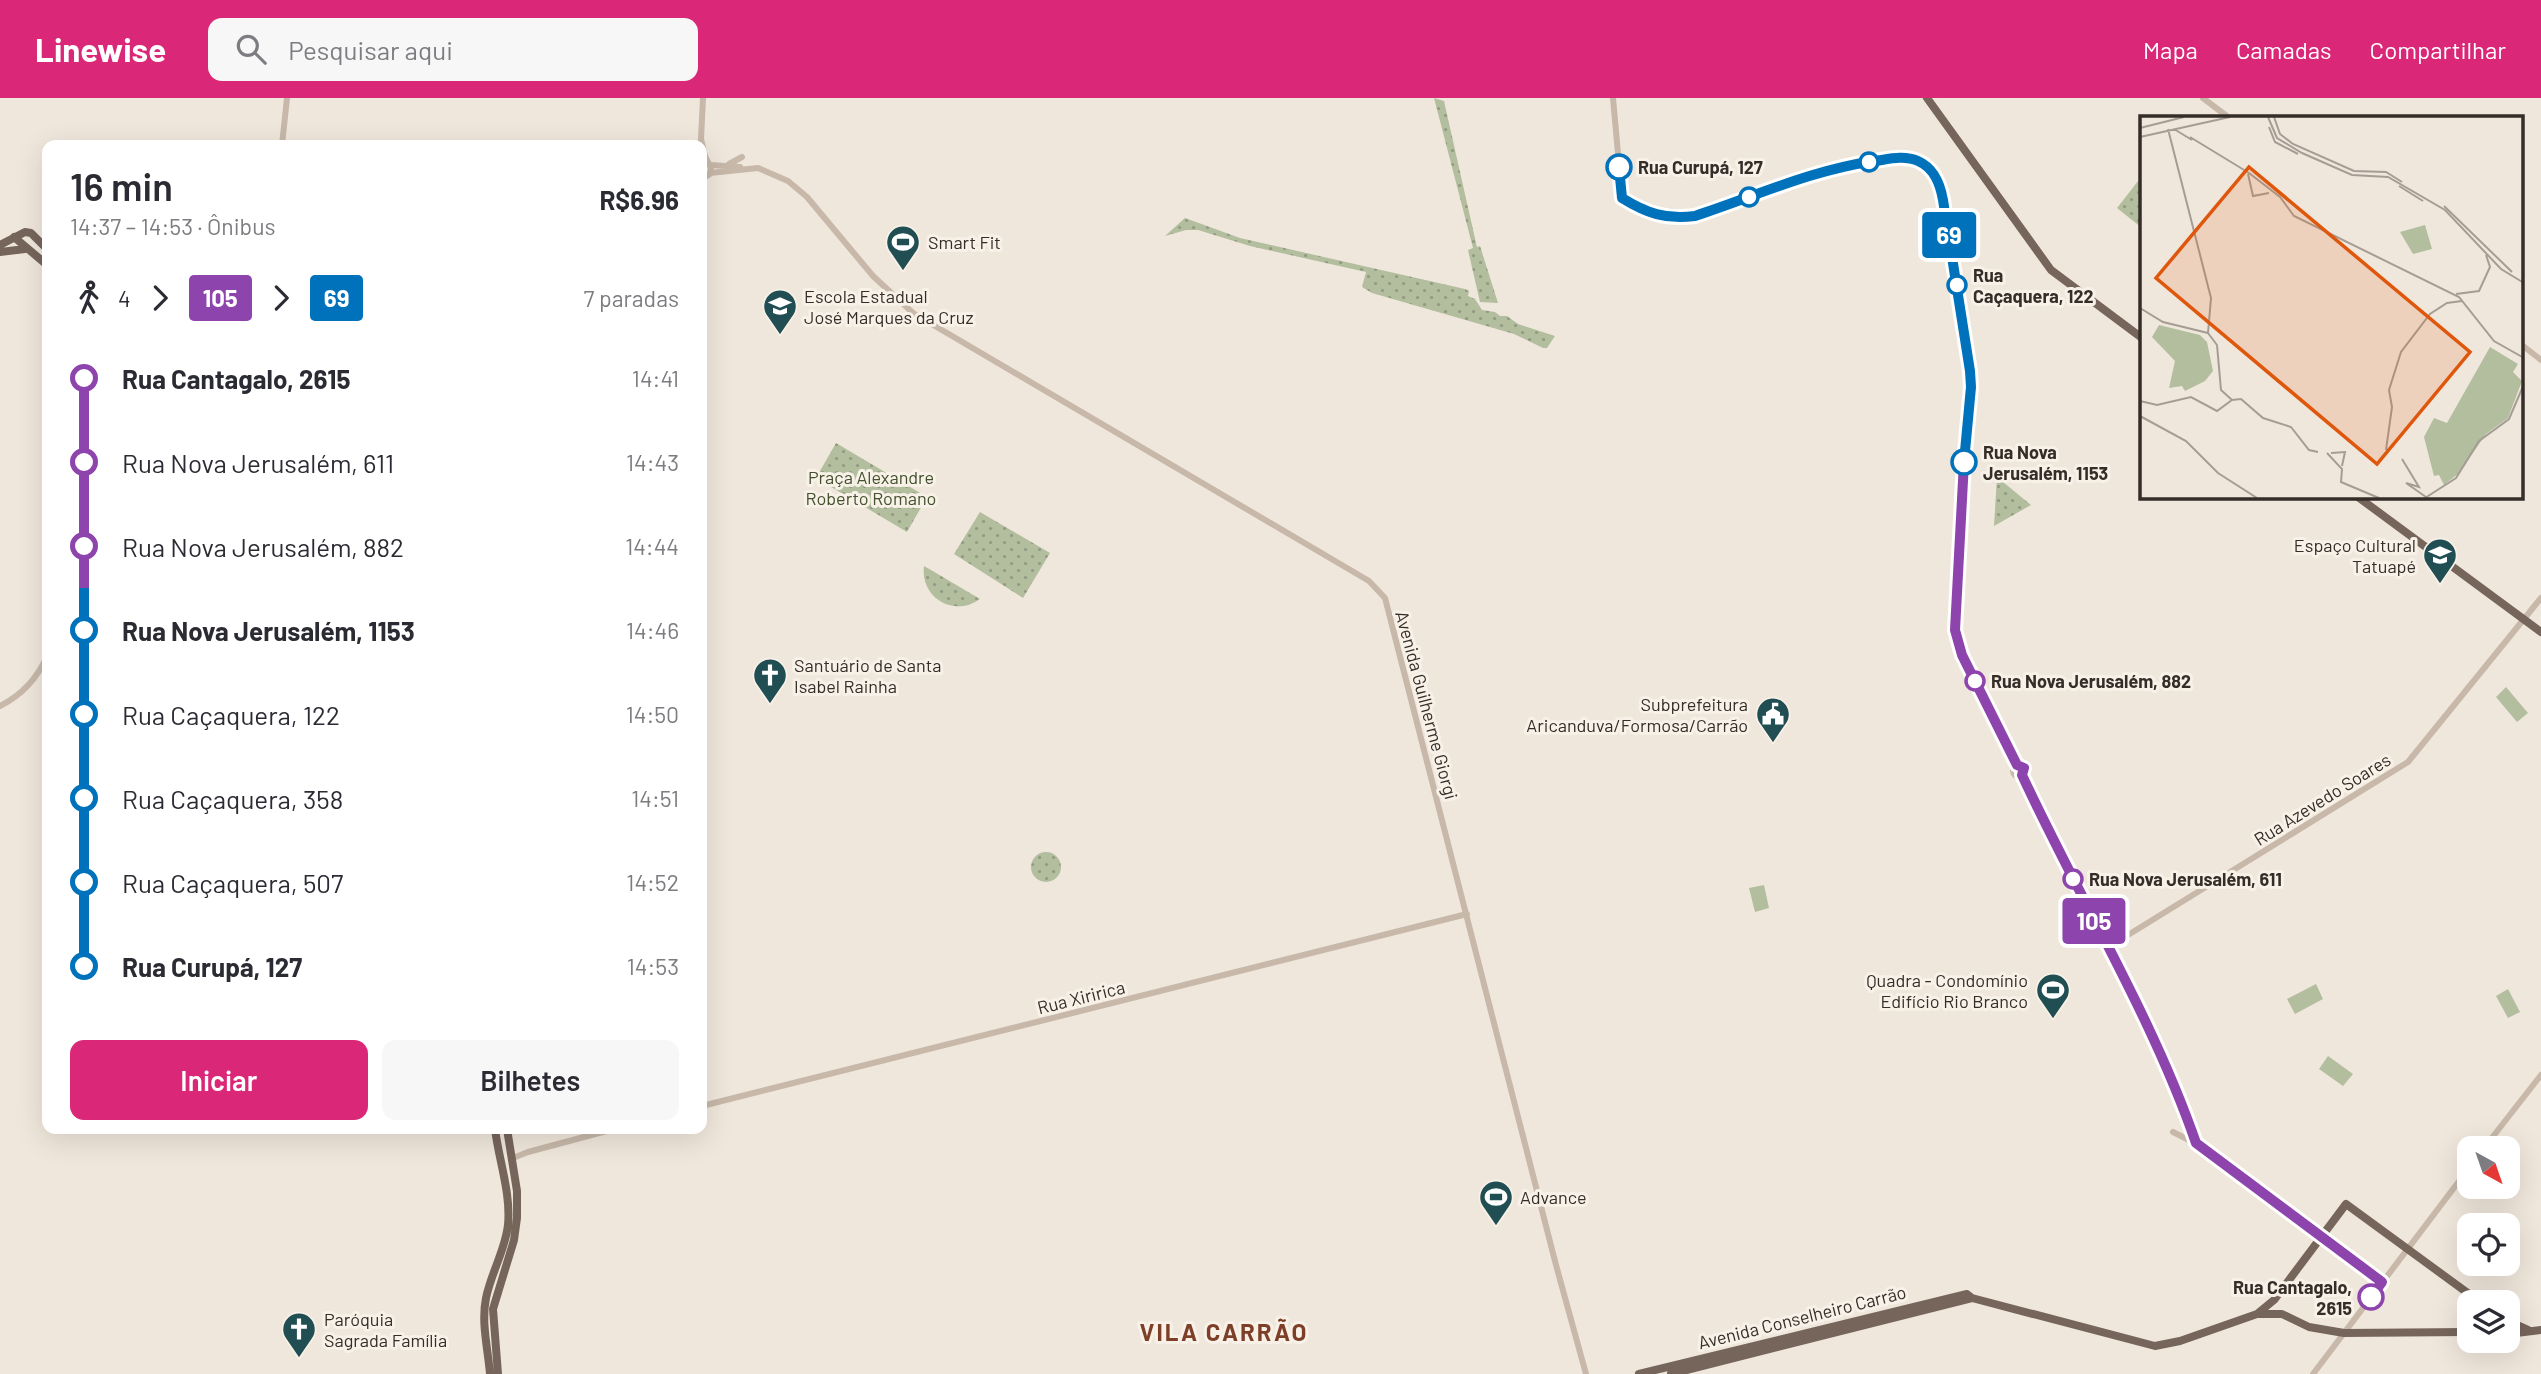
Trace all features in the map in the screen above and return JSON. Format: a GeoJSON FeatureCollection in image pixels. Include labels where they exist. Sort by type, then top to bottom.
{"type":"FeatureCollection","features":[{"type":"Feature","properties":{"kind":"main road"},"geometry":{"type":"LineString","coordinates":[[1927,98],[2050,270],[2140,337]]}},
{"type":"Feature","properties":{"kind":"main road"},"geometry":{"type":"LineString","coordinates":[[0,245],[21,233],[31,233],[42,244]]}},
{"type":"Feature","properties":{"kind":"main road"},"geometry":{"type":"LineString","coordinates":[[14,237],[42,261]]}},
{"type":"Feature","properties":{"kind":"main road"},"geometry":{"type":"LineString","coordinates":[[0,251],[26,249]]}},
{"type":"Feature","properties":{"kind":"main road"},"geometry":{"type":"LineString","coordinates":[[2361,499],[2541,632]]}},
{"type":"Feature","properties":{"kind":"main road"},"geometry":{"type":"LineString","coordinates":[[490,1374],[485,1323],[486,1300],[504,1243],[509,1216],[496,1134]]}},
{"type":"Feature","properties":{"kind":"main road"},"geometry":{"type":"LineString","coordinates":[[498,1374],[493,1308],[516,1230],[517,1194],[509,1134]]}},
{"type":"Feature","properties":{"kind":"main road"},"geometry":{"type":"LineString","coordinates":[[500,1161],[507,1163],[512,1155]]}},
{"type":"Feature","properties":{"kind":"main road"},"geometry":{"type":"LineString","coordinates":[[2257,1314],[2274,1300],[2346,1204],[2464,1290]]}},
{"type":"Feature","properties":{"kind":"main road","name":"Avenida Conselheiro Carrão"},"geometry":{"type":"LineString","coordinates":[[1639,1374],[1960,1294],[2155,1346],[2180,1341],[2257,1314],[2283,1314],[2309,1327],[2344,1333],[2457,1332]]}},
{"type":"Feature","properties":{"kind":"main road","name":"Avenida Conselheiro Carrão"},"geometry":{"type":"LineString","coordinates":[[1671,1374],[1972,1298]]}},
{"type":"Feature","properties":{"kind":"main road"},"geometry":{"type":"LineString","coordinates":[[2274,1300],[2283,1314]]}},
{"type":"Feature","properties":{"kind":"main road"},"geometry":{"type":"LineString","coordinates":[[2520,1328],[2538,1331]]}},
{"type":"Feature","properties":{"kind":"main road"},"geometry":{"type":"LineString","coordinates":[[2520,1333],[2538,1331]]}},
{"type":"Feature","properties":{"kind":"street"},"geometry":{"type":"LineString","coordinates":[[283,140],[287,98]]}},
{"type":"Feature","properties":{"kind":"street"},"geometry":{"type":"LineString","coordinates":[[700,140],[703,98]]}},
{"type":"Feature","properties":{"kind":"street"},"geometry":{"type":"LineString","coordinates":[[1613,98],[1622,198],[1650,214],[1684,217],[1705,213],[1842,166],[1904,158],[1923,164],[1933,173],[1941,187],[1971,387],[1955,630],[1962,655],[2017,765],[2024,767],[2022,775],[2161,1055],[2196,1143],[2382,1282]]}},
{"type":"Feature","properties":{"kind":"street"},"geometry":{"type":"LineString","coordinates":[[2203,98],[2227,116]]}},
{"type":"Feature","properties":{"kind":"street"},"geometry":{"type":"LineString","coordinates":[[727,165],[742,157]]}},
{"type":"Feature","properties":{"kind":"street","name":"Avenida Guilherme Giorgi"},"geometry":{"type":"LineString","coordinates":[[707,164],[742,168]]}},
{"type":"Feature","properties":{"kind":"street","name":"Avenida Guilherme Giorgi"},"geometry":{"type":"LineString","coordinates":[[707,164],[767,170],[797,187],[863,266],[913,313],[1369,581],[1385,598],[1586,1374]]}},
{"type":"Feature","properties":{"kind":"street"},"geometry":{"type":"LineString","coordinates":[[2524,347],[2541,360]]}},
{"type":"Feature","properties":{"kind":"street","name":"Rua Azevedo Soares"},"geometry":{"type":"LineString","coordinates":[[2107,948],[2408,762],[2541,598]]}},
{"type":"Feature","properties":{"kind":"street"},"geometry":{"type":"LineString","coordinates":[[0,706],[11,701],[32,682],[42,667]]}},
{"type":"Feature","properties":{"kind":"street","name":"Rua Xiririca"},"geometry":{"type":"LineString","coordinates":[[707,1105],[1467,914]]}},
{"type":"Feature","properties":{"kind":"street"},"geometry":{"type":"LineString","coordinates":[[2493,1136],[2541,1075]]}},
{"type":"Feature","properties":{"kind":"street"},"geometry":{"type":"LineString","coordinates":[[2173,1132],[2195,1140]]}},
{"type":"Feature","properties":{"kind":"street"},"geometry":{"type":"LineString","coordinates":[[512,1155],[595,1134]]}},
{"type":"Feature","properties":{"kind":"street"},"geometry":{"type":"LineString","coordinates":[[2313,1374],[2457,1184]]}},
{"type":"Feature","properties":{"kind":"green space"},"geometry":{"type":"Polygon","coordinates":[[[1434,98],[1444,101],[1477,247],[1480,246],[1498,303],[1480,302],[1468,250],[1473,248],[1434,98]]]}},
{"type":"Feature","properties":{"kind":"green space"},"geometry":{"type":"Polygon","coordinates":[[[2140,179],[2140,226],[2117,208],[2140,179]]]}},
{"type":"Feature","properties":{"kind":"green space"},"geometry":{"type":"Polygon","coordinates":[[[1185,218],[1240,238],[1465,289],[1482,310],[1507,316],[1518,324],[1555,336],[1547,348],[1543,348],[1514,334],[1372,293],[1362,287],[1366,272],[1250,246],[1198,230],[1186,230],[1165,236],[1185,218]]]}},
{"type":"Feature","properties":{"kind":"green space","name":"Praça Alexandre Roberto Romano"},"geometry":{"type":"Polygon","coordinates":[[[836,443],[927,497],[907,532],[816,478],[836,443]]]}},
{"type":"Feature","properties":{"kind":"green space"},"geometry":{"type":"Polygon","coordinates":[[[1997,477],[2031,505],[1994,526],[1997,477]]]}},
{"type":"Feature","properties":{"kind":"green space"},"geometry":{"type":"Polygon","coordinates":[[[980,512],[1050,553],[1023,598],[954,554],[980,512]]]}},
{"type":"Feature","properties":{"kind":"green space"},"geometry":{"type":"Polygon","coordinates":[[[924,566],[980,599],[960,606],[941,602],[927,587],[924,566]]]}},
{"type":"Feature","properties":{"kind":"green space"},"geometry":{"type":"Polygon","coordinates":[[[2506,687],[2528,713],[2517,722],[2496,697],[2506,687]]]}},
{"type":"Feature","properties":{"kind":"green space"},"geometry":{"type":"Polygon","coordinates":[[[1046,852],[1057,856],[1061,867],[1057,878],[1046,882],[1035,878],[1031,867],[1035,856],[1046,852]]]}},
{"type":"Feature","properties":{"kind":"green space"},"geometry":{"type":"Polygon","coordinates":[[[1764,885],[1769,908],[1755,912],[1749,888],[1764,885]]]}},
{"type":"Feature","properties":{"kind":"green space"},"geometry":{"type":"Polygon","coordinates":[[[2316,984],[2323,999],[2295,1014],[2287,999],[2316,984]]]}},
{"type":"Feature","properties":{"kind":"green space"},"geometry":{"type":"Polygon","coordinates":[[[2508,989],[2520,1012],[2508,1018],[2496,996],[2508,989]]]}},
{"type":"Feature","properties":{"kind":"green space"},"geometry":{"type":"Polygon","coordinates":[[[2328,1056],[2353,1074],[2343,1086],[2319,1069],[2328,1056]]]}},
{"type":"Feature","properties":{"kind":"bus line","name":"69"},"geometry":{"type":"LineString","coordinates":[[1619,167],[1622,198],[1650,214],[1673,218],[1695,216],[1842,166],[1904,158],[1917,160],[1930,168],[1941,187],[1970,371],[1964,462]]}},
{"type":"Feature","properties":{"kind":"bus line","name":"105"},"geometry":{"type":"LineString","coordinates":[[1964,462],[1954,618],[1962,655],[2017,765],[2024,767],[2022,775],[2161,1055],[2196,1143],[2382,1282],[2371,1297]]}},
{"type":"Feature","properties":{"kind":"place","name":"Rua Curupá, 127"},"geometry":{"type":"Point","coordinates":[1619,167]}},
{"type":"Feature","properties":{"kind":"place","name":"Smart Fit"},"geometry":{"type":"Point","coordinates":[903,272]}},
{"type":"Feature","properties":{"kind":"place","name":"Rua Caçaquera, 122"},"geometry":{"type":"Point","coordinates":[1957,285]}},
{"type":"Feature","properties":{"kind":"place","name":"Escola Estadual José Marques da Cruz"},"geometry":{"type":"Point","coordinates":[780,336]}},
{"type":"Feature","properties":{"kind":"place","name":"Rua Nova Jerusalém, 1153"},"geometry":{"type":"Point","coordinates":[1964,462]}},
{"type":"Feature","properties":{"kind":"place","name":"Espaço Cultural Tatuapé"},"geometry":{"type":"Point","coordinates":[2440,585]}},
{"type":"Feature","properties":{"kind":"place","name":"Rua Nova Jerusalém, 882"},"geometry":{"type":"Point","coordinates":[1975,681]}},
{"type":"Feature","properties":{"kind":"place","name":"Santuário de Santa Isabel Rainha"},"geometry":{"type":"Point","coordinates":[770,705]}},
{"type":"Feature","properties":{"kind":"place","name":"Subprefeitura Aricanduva/Formosa/Carrão"},"geometry":{"type":"Point","coordinates":[1773,744]}},
{"type":"Feature","properties":{"kind":"place","name":"Rua Nova Jerusalém, 611"},"geometry":{"type":"Point","coordinates":[2073,879]}},
{"type":"Feature","properties":{"kind":"place","name":"Quadra - Condomínio Edifício Rio Branco"},"geometry":{"type":"Point","coordinates":[2053,1020]}},
{"type":"Feature","properties":{"kind":"place","name":"Advance"},"geometry":{"type":"Point","coordinates":[1496,1227]}},
{"type":"Feature","properties":{"kind":"place","name":"Rua Cantagalo, 2615"},"geometry":{"type":"Point","coordinates":[2371,1297]}},
{"type":"Feature","properties":{"kind":"place","name":"Paróquia Sagrada Família"},"geometry":{"type":"Point","coordinates":[299,1359]}},
{"type":"Feature","properties":{"kind":"district","name":"VILA CARRÃO"},"geometry":{"type":"Point","coordinates":[1224,1331]}}]}
